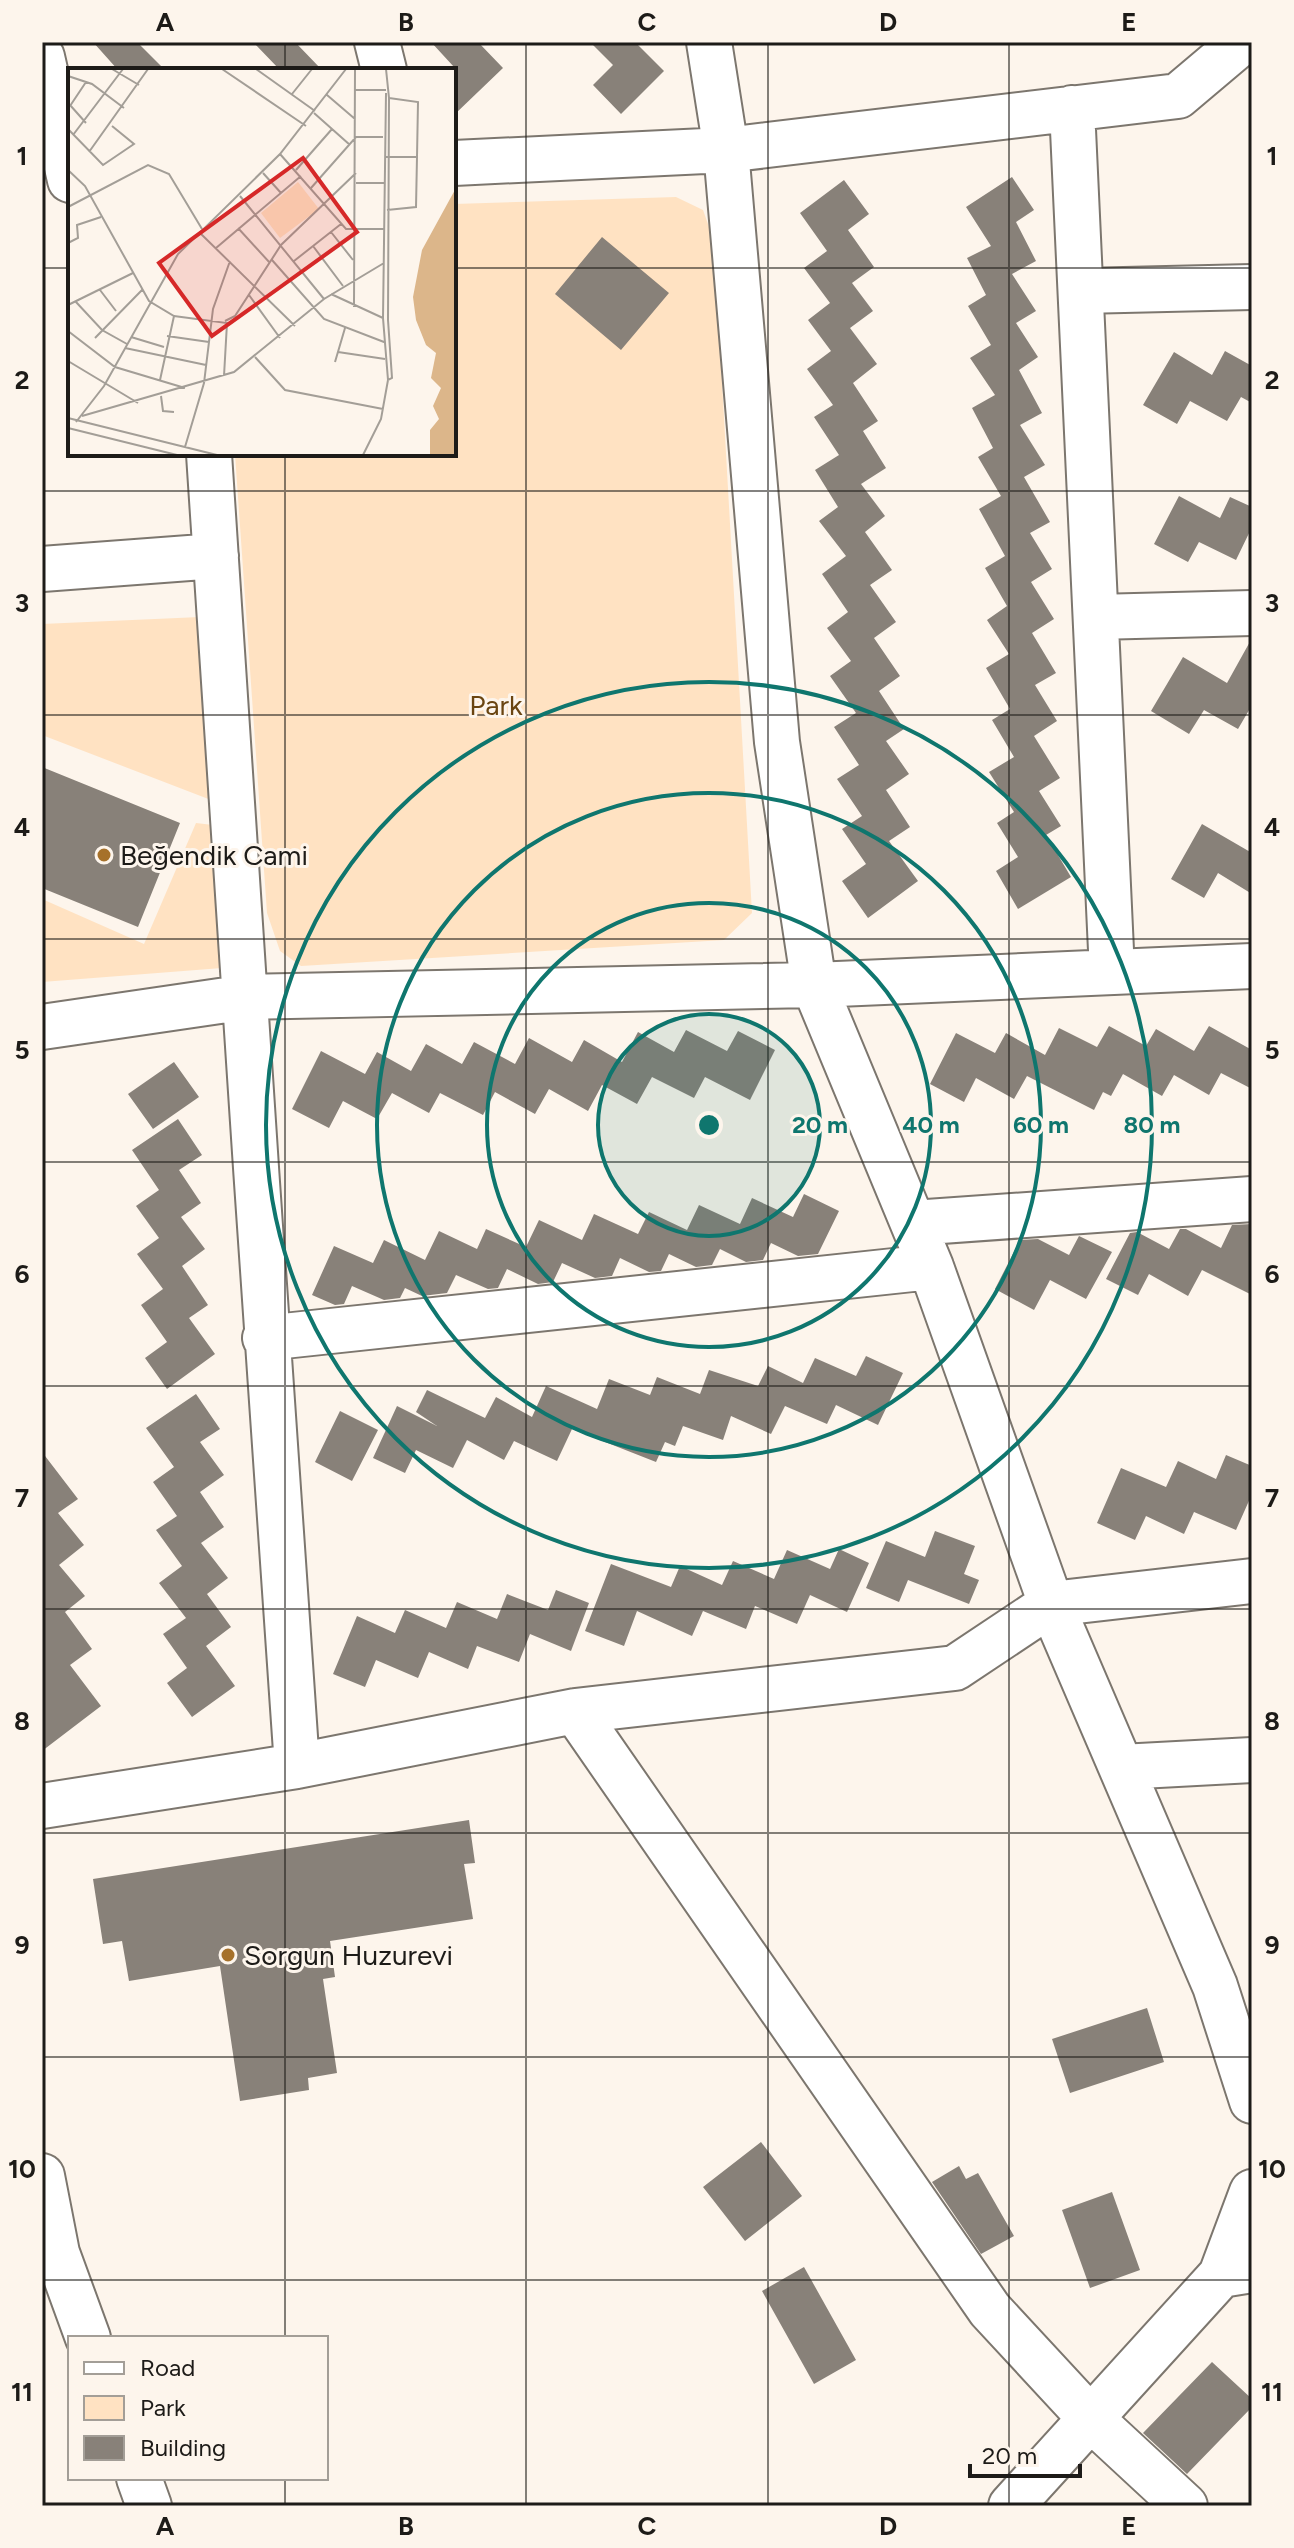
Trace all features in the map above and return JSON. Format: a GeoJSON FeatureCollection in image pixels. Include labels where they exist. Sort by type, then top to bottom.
{"type":"FeatureCollection","features":[{"type":"Feature","properties":{"kind":"street"},"geometry":{"type":"LineString","coordinates":[[377,42],[384,68]]}},
{"type":"Feature","properties":{"kind":"street"},"geometry":{"type":"LineString","coordinates":[[709,42],[726,150],[777,742],[814,985],[931,1267],[1051,1604],[1215,1986],[1252,2101]]}},
{"type":"Feature","properties":{"kind":"street"},"geometry":{"type":"LineString","coordinates":[[456,163],[726,150],[1178,96],[1242,42]]}},
{"type":"Feature","properties":{"kind":"street"},"geometry":{"type":"LineString","coordinates":[[42,57],[68,172]]}},
{"type":"Feature","properties":{"kind":"street"},"geometry":{"type":"LineString","coordinates":[[1072,108],[1112,972]]}},
{"type":"Feature","properties":{"kind":"street"},"geometry":{"type":"LineString","coordinates":[[42,183],[68,181]]}},
{"type":"Feature","properties":{"kind":"street"},"geometry":{"type":"LineString","coordinates":[[1081,291],[1252,287]]}},
{"type":"Feature","properties":{"kind":"street"},"geometry":{"type":"LineString","coordinates":[[209,456],[247,997],[265,1338],[297,1766]]}},
{"type":"Feature","properties":{"kind":"street"},"geometry":{"type":"LineString","coordinates":[[42,569],[216,556]]}},
{"type":"Feature","properties":{"kind":"street"},"geometry":{"type":"LineString","coordinates":[[1096,617],[1252,613]]}},
{"type":"Feature","properties":{"kind":"street"},"geometry":{"type":"LineString","coordinates":[[42,1027],[247,997],[814,985],[1252,966]]}},
{"type":"Feature","properties":{"kind":"street"},"geometry":{"type":"LineString","coordinates":[[913,1223],[1252,1199]]}},
{"type":"Feature","properties":{"kind":"street"},"geometry":{"type":"LineString","coordinates":[[265,1338],[931,1267]]}},
{"type":"Feature","properties":{"kind":"street"},"geometry":{"type":"LineString","coordinates":[[42,1806],[297,1766],[575,1711],[955,1668],[1051,1604],[1252,1581]]}},
{"type":"Feature","properties":{"kind":"street"},"geometry":{"type":"LineString","coordinates":[[575,1711],[990,2310],[1090,2418],[1185,2506]]}},
{"type":"Feature","properties":{"kind":"street"},"geometry":{"type":"LineString","coordinates":[[1121,1767],[1252,1760]]}},
{"type":"Feature","properties":{"kind":"street"},"geometry":{"type":"LineString","coordinates":[[42,2176],[57,2253],[87,2336]]}},
{"type":"Feature","properties":{"kind":"street"},"geometry":{"type":"LineString","coordinates":[[1011,2506],[1090,2418],[1237,2272],[1252,2192]]}},
{"type":"Feature","properties":{"kind":"street"},"geometry":{"type":"LineString","coordinates":[[140,2480],[149,2506]]}},
{"type":"Feature","properties":{"kind":"green space","name":"Park"},"geometry":{"type":"Polygon","coordinates":[[[676,197],[703,210],[714,241],[752,913],[724,940],[301,966],[280,951],[267,913],[235,456],[456,456],[456,204],[676,197]]]}},
{"type":"Feature","properties":{"kind":"green space"},"geometry":{"type":"Polygon","coordinates":[[[200,617],[211,800],[42,735],[42,624],[200,617]]]}},
{"type":"Feature","properties":{"kind":"green space"},"geometry":{"type":"Polygon","coordinates":[[[196,823],[213,825],[222,968],[42,982],[42,899],[144,944],[196,823]]]}},
{"type":"Feature","properties":{"kind":"building"},"geometry":{"type":"Polygon","coordinates":[[[93,42],[137,42],[163,68],[116,68],[93,42]]]}},
{"type":"Feature","properties":{"kind":"building"},"geometry":{"type":"Polygon","coordinates":[[[253,42],[295,42],[320,68],[278,68],[253,42]]]}},
{"type":"Feature","properties":{"kind":"building"},"geometry":{"type":"Polygon","coordinates":[[[431,42],[478,42],[503,68],[456,113],[454,67],[431,42]]]}},
{"type":"Feature","properties":{"kind":"building"},"geometry":{"type":"Polygon","coordinates":[[[590,42],[635,42],[664,71],[621,114],[593,85],[613,65],[590,42]]]}},
{"type":"Feature","properties":{"kind":"building"},"geometry":{"type":"Polygon","coordinates":[[[1012,177],[1034,210],[1016,222],[1036,261],[1012,274],[1036,311],[1016,323],[1038,357],[1019,370],[1042,413],[1020,425],[1045,465],[1024,477],[1050,522],[1030,533],[1052,569],[1031,582],[1054,619],[1032,633],[1056,673],[1035,685],[1057,721],[1034,736],[1060,778],[1039,791],[1061,826],[1046,835],[1071,877],[1018,909],[996,871],[1018,857],[997,823],[1014,812],[989,772],[1014,757],[992,720],[1010,709],[986,668],[1009,654],[987,620],[1007,606],[985,568],[1005,556],[979,509],[1001,496],[978,457],[993,448],[972,408],[995,395],[970,358],[991,345],[968,306],[986,295],[967,258],[991,246],[966,207],[1012,177]]]}},
{"type":"Feature","properties":{"kind":"building"},"geometry":{"type":"Polygon","coordinates":[[[844,180],[869,214],[848,230],[874,267],[852,283],[873,311],[850,328],[877,364],[853,383],[878,421],[863,431],[886,468],[861,484],[885,516],[865,532],[892,570],[870,585],[896,622],[874,638],[900,676],[879,691],[904,729],[886,741],[909,774],[886,790],[910,827],[889,841],[918,881],[868,918],[842,881],[866,864],[842,829],[862,816],[837,779],[859,765],[834,727],[856,713],[830,676],[851,661],[827,628],[848,612],[822,574],[846,556],[819,521],[838,507],[815,470],[839,455],[814,417],[833,405],[807,369],[831,351],[808,320],[830,303],[804,268],[827,251],[800,213],[844,180]]]}},
{"type":"Feature","properties":{"kind":"building"},"geometry":{"type":"Polygon","coordinates":[[[602,237],[669,293],[621,350],[555,294],[602,237]]]}},
{"type":"Feature","properties":{"kind":"building"},"geometry":{"type":"Polygon","coordinates":[[[1225,351],[1252,366],[1252,403],[1241,397],[1227,421],[1190,401],[1177,424],[1143,405],[1174,352],[1212,375],[1225,351]]]}},
{"type":"Feature","properties":{"kind":"building"},"geometry":{"type":"Polygon","coordinates":[[[1179,496],[1220,518],[1230,497],[1252,507],[1252,527],[1236,560],[1199,542],[1188,562],[1154,544],[1179,496]]]}},
{"type":"Feature","properties":{"kind":"building"},"geometry":{"type":"Polygon","coordinates":[[[1252,638],[1252,705],[1238,729],[1204,710],[1189,734],[1151,711],[1183,657],[1227,683],[1252,638]]]}},
{"type":"Feature","properties":{"kind":"building","name":"Beğendik Cami"},"geometry":{"type":"Polygon","coordinates":[[[42,767],[180,823],[138,927],[42,888],[42,767]]]}},
{"type":"Feature","properties":{"kind":"building"},"geometry":{"type":"Polygon","coordinates":[[[1202,824],[1252,853],[1252,894],[1218,873],[1204,898],[1171,879],[1202,824]]]}},
{"type":"Feature","properties":{"kind":"building"},"geometry":{"type":"Polygon","coordinates":[[[1109,1026],[1146,1046],[1156,1029],[1194,1051],[1209,1026],[1252,1050],[1252,1089],[1221,1073],[1209,1095],[1174,1075],[1162,1096],[1123,1074],[1111,1096],[1103,1092],[1094,1110],[1027,1076],[1014,1099],[976,1078],[964,1102],[930,1084],[956,1033],[995,1053],[1006,1033],[1045,1055],[1059,1028],[1097,1047],[1109,1026]]]}},
{"type":"Feature","properties":{"kind":"building"},"geometry":{"type":"Polygon","coordinates":[[[686,1030],[727,1051],[738,1031],[775,1050],[750,1100],[705,1077],[694,1098],[652,1077],[637,1104],[602,1085],[588,1111],[549,1089],[535,1114],[495,1092],[483,1115],[440,1093],[429,1113],[392,1093],[377,1119],[343,1101],[329,1128],[292,1109],[321,1051],[365,1074],[377,1052],[411,1071],[426,1044],[462,1064],[474,1042],[515,1064],[529,1038],[572,1062],[584,1040],[622,1062],[638,1032],[674,1052],[686,1030]]]}},
{"type":"Feature","properties":{"kind":"building"},"geometry":{"type":"Polygon","coordinates":[[[174,1062],[199,1097],[153,1129],[128,1094],[174,1062]]]}},
{"type":"Feature","properties":{"kind":"building"},"geometry":{"type":"Polygon","coordinates":[[[178,1119],[202,1155],[179,1170],[201,1203],[181,1217],[205,1249],[182,1266],[208,1305],[189,1318],[215,1354],[167,1389],[145,1358],[167,1342],[141,1305],[163,1289],[137,1254],[159,1238],[136,1206],[159,1190],[132,1150],[178,1119]]]}},
{"type":"Feature","properties":{"kind":"building"},"geometry":{"type":"Polygon","coordinates":[[[804,1194],[839,1211],[818,1254],[798,1256],[771,1243],[763,1260],[746,1262],[720,1249],[712,1265],[696,1267],[669,1254],[661,1271],[649,1272],[620,1258],[612,1276],[595,1278],[562,1263],[553,1282],[538,1284],[507,1269],[498,1288],[488,1289],[456,1275],[447,1293],[422,1296],[405,1288],[400,1298],[384,1300],[352,1286],[344,1304],[335,1305],[312,1295],[334,1246],[373,1263],[384,1240],[425,1260],[439,1231],[477,1249],[486,1229],[526,1247],[539,1220],[582,1240],[594,1214],[638,1234],[649,1212],[687,1230],[699,1205],[740,1224],[752,1198],[793,1217],[804,1194]]]}},
{"type":"Feature","properties":{"kind":"building"},"geometry":{"type":"Polygon","coordinates":[[[1252,1224],[1252,1295],[1202,1270],[1188,1296],[1149,1274],[1138,1295],[1106,1279],[1130,1233],[1137,1232],[1169,1249],[1180,1229],[1186,1229],[1221,1248],[1232,1225],[1252,1224]]]}},
{"type":"Feature","properties":{"kind":"building"},"geometry":{"type":"Polygon","coordinates":[[[1079,1236],[1112,1252],[1086,1299],[1050,1280],[1034,1310],[995,1289],[1020,1240],[1038,1239],[1069,1255],[1079,1236]]]}},
{"type":"Feature","properties":{"kind":"building"},"geometry":{"type":"Polygon","coordinates":[[[866,1356],[903,1373],[878,1425],[836,1405],[827,1424],[785,1406],[771,1434],[731,1416],[723,1440],[683,1426],[675,1446],[665,1442],[656,1462],[572,1429],[557,1461],[514,1441],[504,1460],[467,1440],[453,1468],[416,1450],[405,1473],[373,1458],[397,1406],[437,1426],[416,1412],[427,1390],[485,1418],[496,1397],[532,1417],[546,1386],[597,1409],[609,1379],[650,1395],[657,1377],[700,1394],[709,1370],[758,1386],[768,1366],[803,1383],[815,1358],[856,1376],[866,1356]]]}},
{"type":"Feature","properties":{"kind":"building"},"geometry":{"type":"Polygon","coordinates":[[[196,1394],[220,1429],[200,1442],[224,1475],[200,1492],[224,1527],[201,1543],[228,1578],[207,1594],[231,1627],[206,1646],[235,1686],[192,1717],[167,1683],[187,1668],[163,1634],[186,1618],[159,1583],[182,1566],[156,1530],[177,1516],[153,1482],[174,1467],[146,1428],[196,1394]]]}},
{"type":"Feature","properties":{"kind":"building"},"geometry":{"type":"Polygon","coordinates":[[[340,1411],[378,1430],[352,1481],[315,1462],[340,1411]]]}},
{"type":"Feature","properties":{"kind":"building"},"geometry":{"type":"Polygon","coordinates":[[[42,1452],[78,1499],[58,1513],[84,1545],[59,1565],[85,1596],[65,1612],[92,1649],[70,1665],[101,1706],[42,1751],[42,1452]]]}},
{"type":"Feature","properties":{"kind":"building"},"geometry":{"type":"Polygon","coordinates":[[[1226,1455],[1252,1466],[1252,1494],[1236,1530],[1194,1512],[1184,1534],[1146,1516],[1135,1540],[1097,1523],[1121,1468],[1166,1487],[1178,1461],[1216,1479],[1226,1455]]]}},
{"type":"Feature","properties":{"kind":"building"},"geometry":{"type":"Polygon","coordinates":[[[935,1531],[975,1546],[964,1574],[979,1580],[969,1604],[908,1580],[899,1602],[866,1588],[886,1541],[925,1557],[935,1531]]]}},
{"type":"Feature","properties":{"kind":"building"},"geometry":{"type":"Polygon","coordinates":[[[839,1549],[869,1563],[847,1612],[810,1595],[797,1624],[755,1606],[746,1629],[703,1611],[692,1636],[637,1611],[624,1646],[585,1631],[611,1564],[671,1587],[680,1566],[722,1585],[733,1561],[774,1579],[787,1550],[830,1569],[839,1549]]]}},
{"type":"Feature","properties":{"kind":"building"},"geometry":{"type":"Polygon","coordinates":[[[556,1590],[589,1603],[571,1651],[530,1634],[519,1662],[477,1646],[468,1669],[429,1652],[418,1678],[376,1660],[365,1687],[333,1674],[357,1616],[395,1633],[405,1610],[446,1628],[457,1602],[497,1619],[507,1594],[548,1610],[556,1590]]]}},
{"type":"Feature","properties":{"kind":"building","name":"Sorgun Huzurevi"},"geometry":{"type":"Polygon","coordinates":[[[469,1820],[475,1863],[464,1864],[473,1919],[330,1941],[335,1977],[323,1979],[337,2073],[308,2078],[309,2090],[240,2101],[220,1966],[129,1981],[122,1941],[103,1944],[93,1879],[469,1820]]]}},
{"type":"Feature","properties":{"kind":"building"},"geometry":{"type":"Polygon","coordinates":[[[1147,2008],[1164,2062],[1070,2093],[1052,2039],[1147,2008]]]}},
{"type":"Feature","properties":{"kind":"building"},"geometry":{"type":"Polygon","coordinates":[[[761,2142],[802,2196],[745,2241],[703,2187],[761,2142]]]}},
{"type":"Feature","properties":{"kind":"building"},"geometry":{"type":"Polygon","coordinates":[[[959,2166],[966,2179],[978,2173],[1014,2236],[981,2254],[932,2182],[959,2166]]]}},
{"type":"Feature","properties":{"kind":"building"},"geometry":{"type":"Polygon","coordinates":[[[1112,2192],[1140,2270],[1090,2288],[1062,2210],[1112,2192]]]}},
{"type":"Feature","properties":{"kind":"building"},"geometry":{"type":"Polygon","coordinates":[[[804,2267],[856,2360],[814,2384],[762,2291],[804,2267]]]}},
{"type":"Feature","properties":{"kind":"building"},"geometry":{"type":"Polygon","coordinates":[[[1212,2362],[1252,2399],[1252,2407],[1187,2474],[1143,2433],[1212,2362]]]}},
{"type":"Feature","properties":{"kind":"place","name":"Beğendik Cami"},"geometry":{"type":"Point","coordinates":[104,855]}},
{"type":"Feature","properties":{"kind":"place","name":"Sorgun Huzurevi"},"geometry":{"type":"Point","coordinates":[228,1955]}}]}
